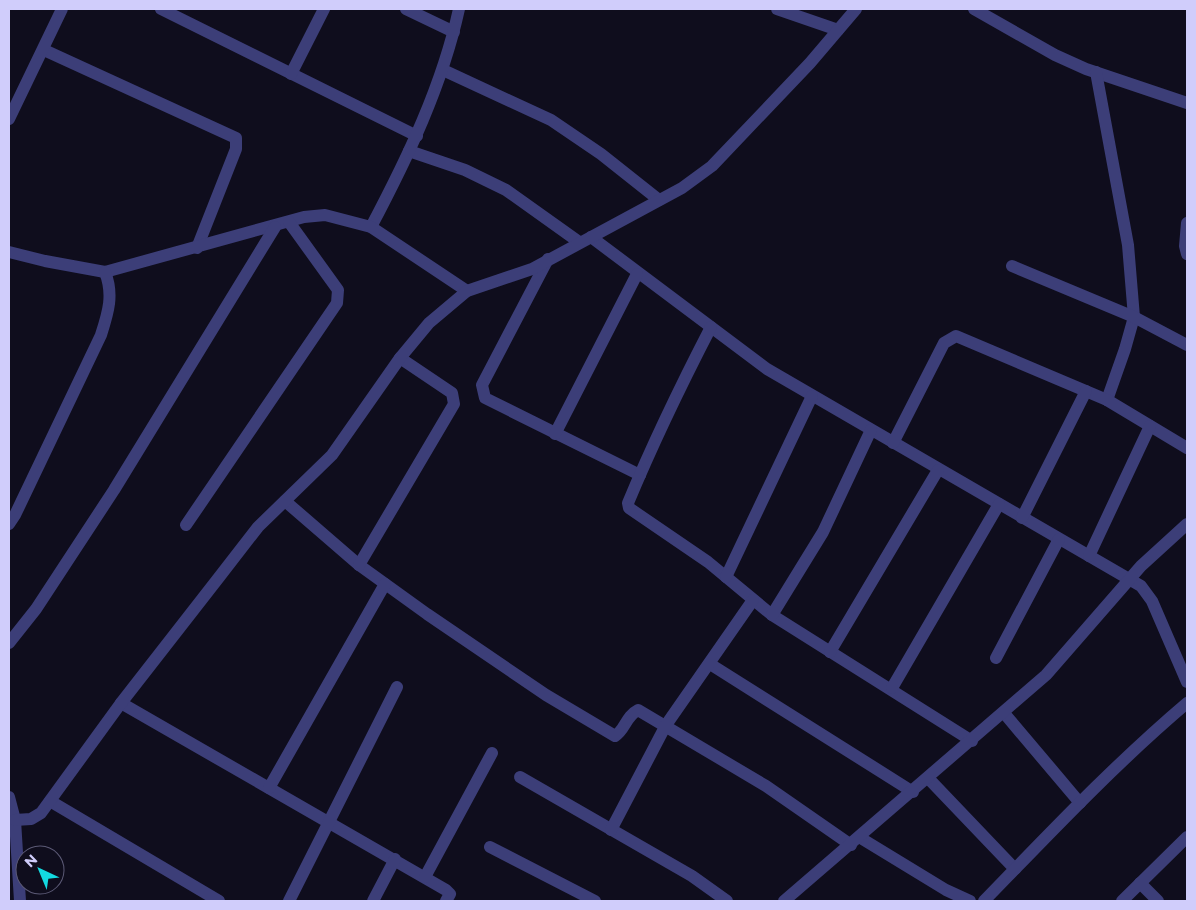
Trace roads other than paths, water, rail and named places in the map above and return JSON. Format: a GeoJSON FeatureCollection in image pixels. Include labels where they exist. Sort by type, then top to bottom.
{"type":"FeatureCollection","features":[{"type":"Feature","properties":{"kind":"street"},"geometry":{"type":"LineString","coordinates":[[9,119],[44,50],[62,9]]}},
{"type":"Feature","properties":{"kind":"street"},"geometry":{"type":"LineString","coordinates":[[161,9],[417,136]]}},
{"type":"Feature","properties":{"kind":"street"},"geometry":{"type":"LineString","coordinates":[[291,74],[324,9]]}},
{"type":"Feature","properties":{"kind":"street"},"geometry":{"type":"LineString","coordinates":[[406,9],[454,32]]}},
{"type":"Feature","properties":{"kind":"street"},"geometry":{"type":"LineString","coordinates":[[371,227],[417,136],[443,70],[459,9]]}},
{"type":"Feature","properties":{"kind":"street"},"geometry":{"type":"LineString","coordinates":[[777,9],[838,30]]}},
{"type":"Feature","properties":{"kind":"street"},"geometry":{"type":"LineString","coordinates":[[15,820],[31,819],[41,813],[121,703],[258,527],[332,455],[400,358],[429,323],[467,291],[520,274],[682,188],[712,166],[810,63],[856,9]]}},
{"type":"Feature","properties":{"kind":"street"},"geometry":{"type":"LineString","coordinates":[[974,9],[1055,55],[1096,72],[1186,99]]}},
{"type":"Feature","properties":{"kind":"street"},"geometry":{"type":"LineString","coordinates":[[44,50],[236,138],[236,149],[197,248]]}},
{"type":"Feature","properties":{"kind":"street"},"geometry":{"type":"LineString","coordinates":[[443,70],[551,120],[601,154],[659,200]]}},
{"type":"Feature","properties":{"kind":"street"},"geometry":{"type":"LineString","coordinates":[[1096,72],[1128,245],[1134,316],[1125,349],[1106,400]]}},
{"type":"Feature","properties":{"kind":"street"},"geometry":{"type":"LineString","coordinates":[[409,151],[465,170],[506,190],[637,274],[767,369],[938,470],[1141,586],[1152,601],[1183,664],[1187,682]]}},
{"type":"Feature","properties":{"kind":"street"},"geometry":{"type":"LineString","coordinates":[[9,252],[45,262],[104,272],[275,227],[304,217],[325,215],[371,227],[467,291]]}},
{"type":"Feature","properties":{"kind":"street"},"geometry":{"type":"LineString","coordinates":[[186,525],[337,303],[338,290],[289,222]]}},
{"type":"Feature","properties":{"kind":"street"},"geometry":{"type":"LineString","coordinates":[[1187,223],[1185,246],[1187,254]]}},
{"type":"Feature","properties":{"kind":"street"},"geometry":{"type":"LineString","coordinates":[[9,643],[36,608],[114,490],[275,227]]}},
{"type":"Feature","properties":{"kind":"street"},"geometry":{"type":"LineString","coordinates":[[548,259],[482,385],[485,398],[555,434],[640,474]]}},
{"type":"Feature","properties":{"kind":"street"},"geometry":{"type":"LineString","coordinates":[[1012,266],[1134,316],[1187,345]]}},
{"type":"Feature","properties":{"kind":"street"},"geometry":{"type":"LineString","coordinates":[[9,524],[101,336],[111,304],[110,284],[104,272]]}},
{"type":"Feature","properties":{"kind":"street"},"geometry":{"type":"LineString","coordinates":[[555,434],[637,274]]}},
{"type":"Feature","properties":{"kind":"street"},"geometry":{"type":"LineString","coordinates":[[711,328],[640,474],[628,503],[632,512],[708,562],[772,614],[830,652],[892,688],[972,741]]}},
{"type":"Feature","properties":{"kind":"street"},"geometry":{"type":"LineString","coordinates":[[893,443],[944,343],[956,336],[1106,400],[1187,448]]}},
{"type":"Feature","properties":{"kind":"street"},"geometry":{"type":"LineString","coordinates":[[359,565],[454,404],[452,393],[400,358]]}},
{"type":"Feature","properties":{"kind":"street"},"geometry":{"type":"LineString","coordinates":[[1022,518],[1086,391]]}},
{"type":"Feature","properties":{"kind":"street"},"geometry":{"type":"LineString","coordinates":[[726,577],[812,396]]}},
{"type":"Feature","properties":{"kind":"street"},"geometry":{"type":"LineString","coordinates":[[1089,556],[1150,426]]}},
{"type":"Feature","properties":{"kind":"street"},"geometry":{"type":"LineString","coordinates":[[772,614],[823,532],[871,430]]}},
{"type":"Feature","properties":{"kind":"street"},"geometry":{"type":"LineString","coordinates":[[830,652],[938,470]]}},
{"type":"Feature","properties":{"kind":"street"},"geometry":{"type":"LineString","coordinates":[[285,501],[359,565],[385,584],[546,695],[615,736],[619,734],[629,716],[638,710],[666,725],[855,841],[970,901]]}},
{"type":"Feature","properties":{"kind":"street"},"geometry":{"type":"LineString","coordinates":[[892,688],[999,504]]}},
{"type":"Feature","properties":{"kind":"street"},"geometry":{"type":"LineString","coordinates":[[784,901],[1004,714],[1046,675],[1130,579],[1187,524]]}},
{"type":"Feature","properties":{"kind":"street"},"geometry":{"type":"LineString","coordinates":[[996,658],[1059,538]]}},
{"type":"Feature","properties":{"kind":"street"},"geometry":{"type":"LineString","coordinates":[[269,788],[385,584]]}},
{"type":"Feature","properties":{"kind":"street"},"geometry":{"type":"LineString","coordinates":[[611,830],[666,725],[753,600]]}},
{"type":"Feature","properties":{"kind":"street"},"geometry":{"type":"LineString","coordinates":[[710,664],[913,792]]}},
{"type":"Feature","properties":{"kind":"street"},"geometry":{"type":"LineString","coordinates":[[289,901],[397,687]]}},
{"type":"Feature","properties":{"kind":"street"},"geometry":{"type":"LineString","coordinates":[[121,703],[395,859],[449,892],[446,901]]}},
{"type":"Feature","properties":{"kind":"street"},"geometry":{"type":"LineString","coordinates":[[984,901],[1080,803],[1159,726],[1187,703]]}},
{"type":"Feature","properties":{"kind":"street"},"geometry":{"type":"LineString","coordinates":[[1004,714],[1080,803]]}},
{"type":"Feature","properties":{"kind":"street"},"geometry":{"type":"LineString","coordinates":[[424,877],[492,753]]}},
{"type":"Feature","properties":{"kind":"street"},"geometry":{"type":"LineString","coordinates":[[520,777],[692,876],[727,901]]}},
{"type":"Feature","properties":{"kind":"street"},"geometry":{"type":"LineString","coordinates":[[928,778],[1015,869]]}},
{"type":"Feature","properties":{"kind":"street"},"geometry":{"type":"LineString","coordinates":[[9,797],[15,820],[20,901]]}},
{"type":"Feature","properties":{"kind":"street"},"geometry":{"type":"LineString","coordinates":[[50,801],[218,901]]}},
{"type":"Feature","properties":{"kind":"street"},"geometry":{"type":"LineString","coordinates":[[1122,901],[1187,837]]}},
{"type":"Feature","properties":{"kind":"street"},"geometry":{"type":"LineString","coordinates":[[490,847],[595,901]]}},
{"type":"Feature","properties":{"kind":"street"},"geometry":{"type":"LineString","coordinates":[[372,901],[395,859]]}},
{"type":"Feature","properties":{"kind":"street"},"geometry":{"type":"LineString","coordinates":[[1140,882],[1158,901]]}}]}
